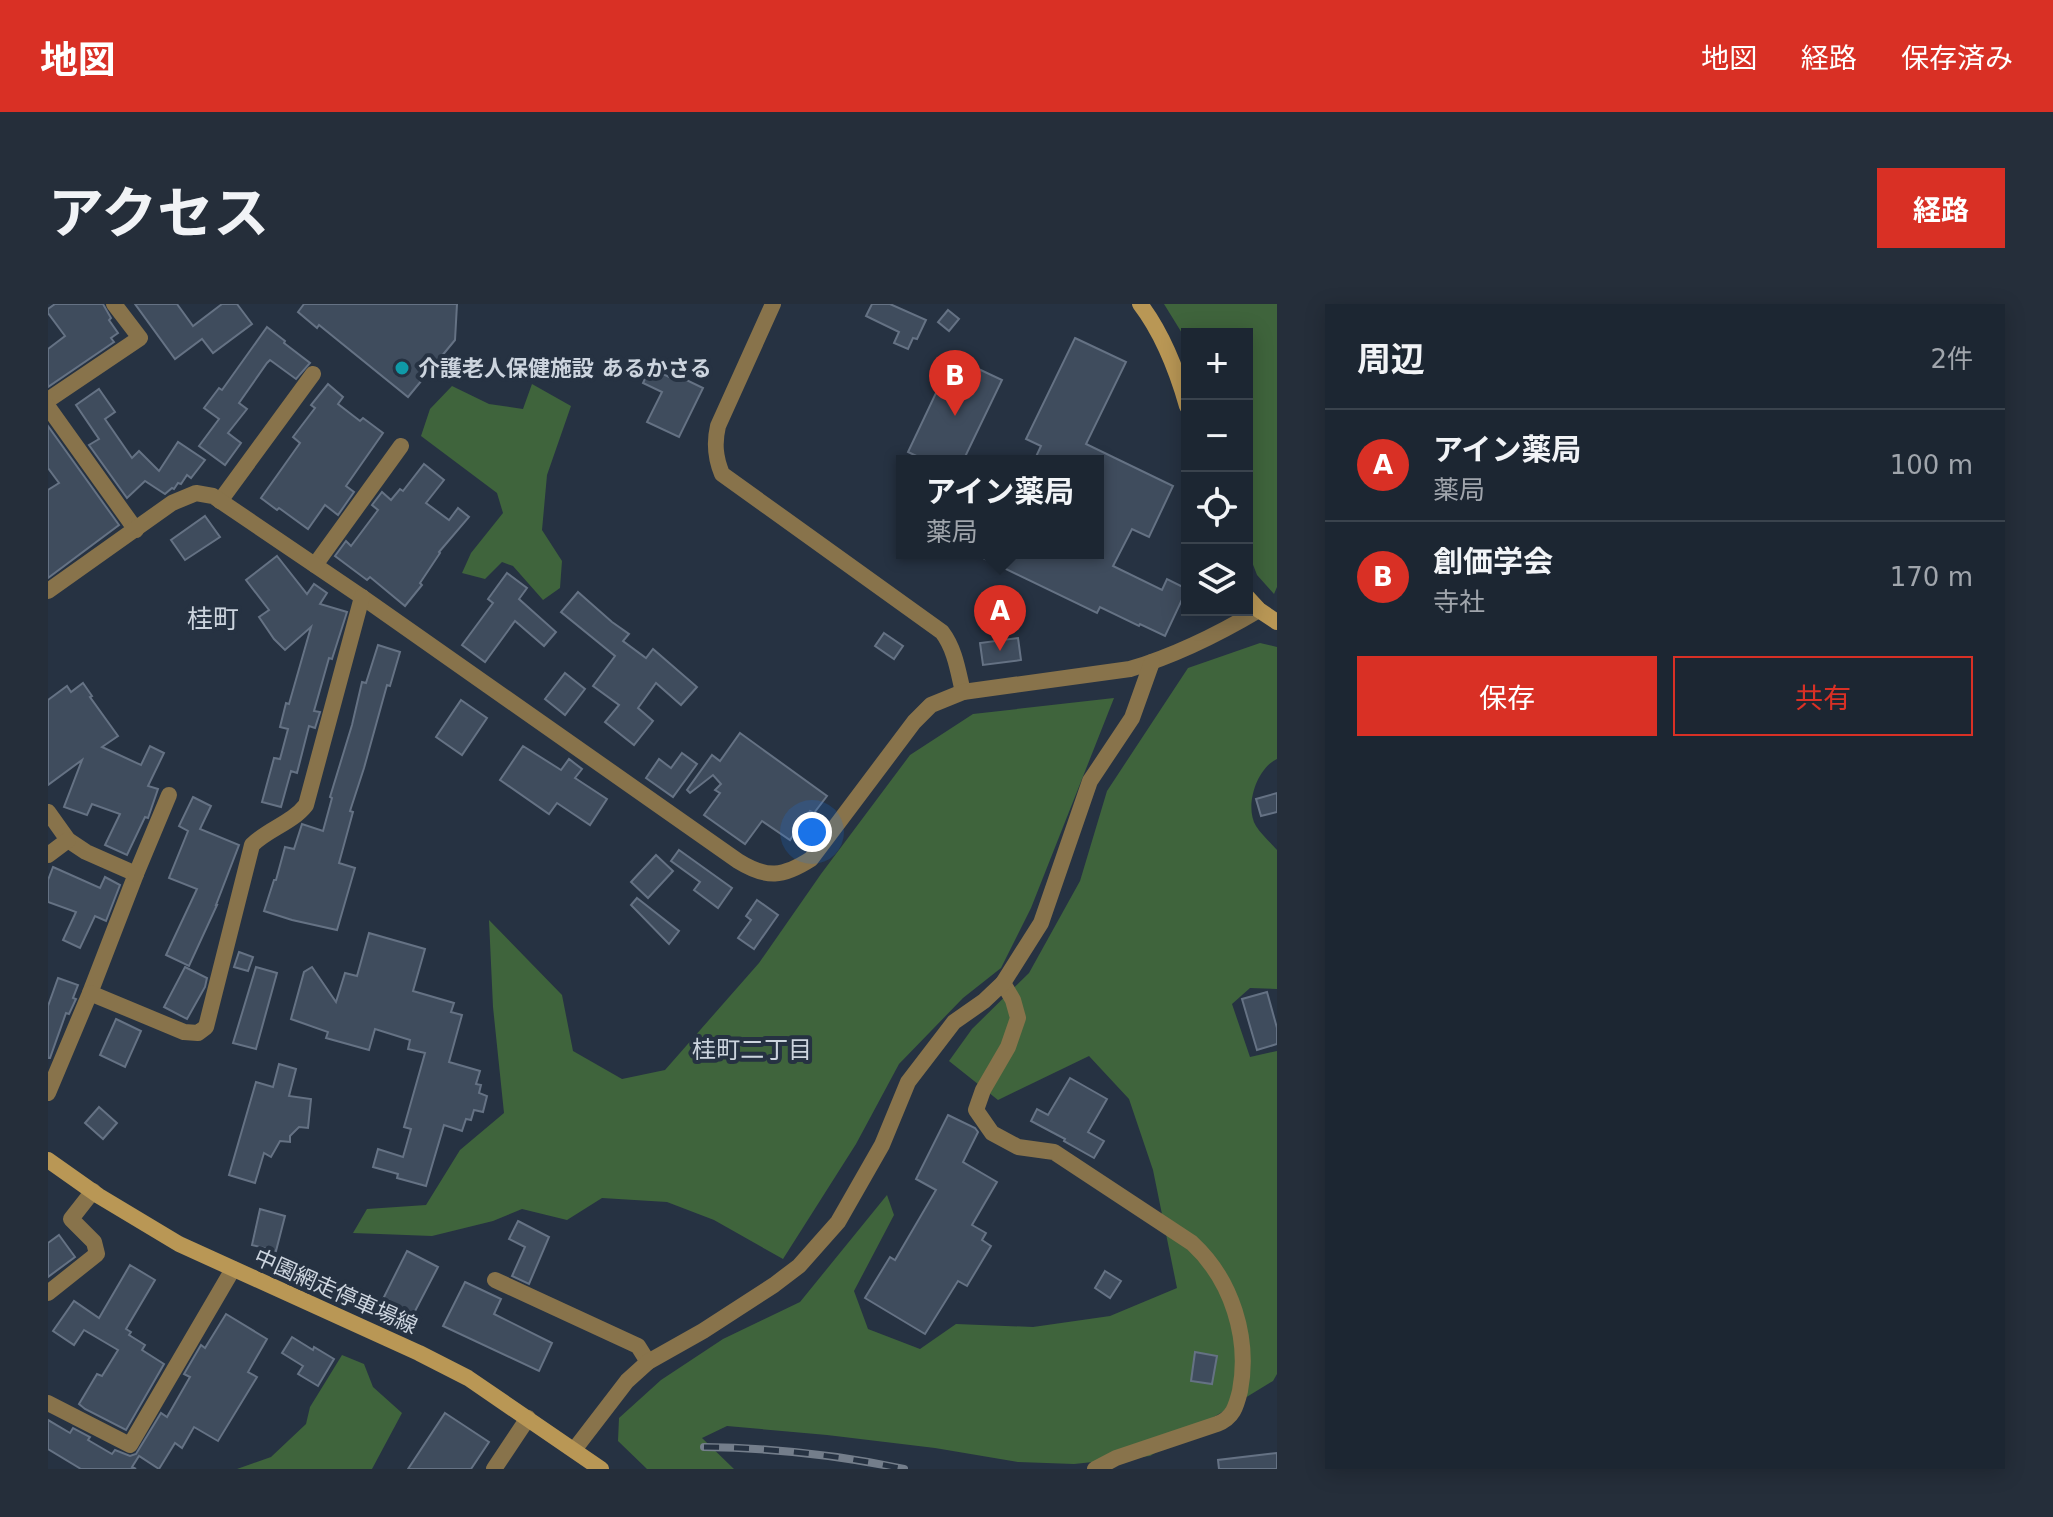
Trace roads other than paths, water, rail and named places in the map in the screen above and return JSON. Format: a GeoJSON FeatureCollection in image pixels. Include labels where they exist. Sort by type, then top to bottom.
{"type":"FeatureCollection","features":[{"type":"Feature","properties":{"kind":"main road"},"geometry":{"type":"LineString","coordinates":[[1140,304],[1160,336],[1185,400]]}},
{"type":"Feature","properties":{"kind":"main road"},"geometry":{"type":"LineString","coordinates":[[1253,604],[1277,622]]}},
{"type":"Feature","properties":{"kind":"main road","name":"中園網走停車場線"},"geometry":{"type":"LineString","coordinates":[[48,1160],[179,1244],[456,1371],[528,1418],[579,1459],[601,1469]]}},
{"type":"Feature","properties":{"kind":"street"},"geometry":{"type":"LineString","coordinates":[[48,400],[140,338],[114,304]]}},
{"type":"Feature","properties":{"kind":"street"},"geometry":{"type":"LineString","coordinates":[[773,304],[718,426],[716,455],[722,474],[942,632],[955,655],[963,692]]}},
{"type":"Feature","properties":{"kind":"street"},"geometry":{"type":"LineString","coordinates":[[220,501],[313,374]]}},
{"type":"Feature","properties":{"kind":"street"},"geometry":{"type":"LineString","coordinates":[[48,407],[136,530]]}},
{"type":"Feature","properties":{"kind":"street"},"geometry":{"type":"LineString","coordinates":[[315,565],[401,446]]}},
{"type":"Feature","properties":{"kind":"street"},"geometry":{"type":"LineString","coordinates":[[48,591],[172,503],[196,493],[213,496],[738,861],[754,871],[783,873],[811,859],[931,705],[963,692],[1115,672],[1152,662],[1215,636],[1259,610]]}},
{"type":"Feature","properties":{"kind":"street"},"geometry":{"type":"LineString","coordinates":[[90,993],[184,1032],[198,1033],[206,1027],[252,845],[306,805],[362,597]]}},
{"type":"Feature","properties":{"kind":"street"},"geometry":{"type":"LineString","coordinates":[[579,1459],[627,1381],[648,1362],[774,1285],[799,1266],[838,1222],[882,1145],[908,1082],[954,1022],[1003,983],[1041,923],[1090,781],[1132,718],[1152,662]]}},
{"type":"Feature","properties":{"kind":"street"},"geometry":{"type":"LineString","coordinates":[[48,1093],[169,795]]}},
{"type":"Feature","properties":{"kind":"street"},"geometry":{"type":"LineString","coordinates":[[48,812],[68,840],[86,852],[136,874]]}},
{"type":"Feature","properties":{"kind":"street"},"geometry":{"type":"LineString","coordinates":[[48,855],[68,840]]}},
{"type":"Feature","properties":{"kind":"street"},"geometry":{"type":"LineString","coordinates":[[1003,983],[1013,1000],[1018,1018],[1008,1047],[983,1090],[976,1110],[992,1133],[1018,1147],[1054,1152],[1192,1243],[1210,1263],[1229,1296],[1242,1338],[1240,1388],[1234,1411],[1226,1421],[1116,1458],[1095,1469]]}},
{"type":"Feature","properties":{"kind":"street"},"geometry":{"type":"LineString","coordinates":[[48,1293],[97,1254],[94,1242],[71,1219],[93,1191]]}},
{"type":"Feature","properties":{"kind":"street"},"geometry":{"type":"LineString","coordinates":[[48,1403],[130,1445],[233,1269]]}},
{"type":"Feature","properties":{"kind":"street"},"geometry":{"type":"LineString","coordinates":[[495,1280],[638,1346],[648,1362]]}},
{"type":"Feature","properties":{"kind":"street"},"geometry":{"type":"LineString","coordinates":[[494,1469],[528,1418]]}},
{"type":"Feature","properties":{"kind":"railway"},"geometry":{"type":"LineString","coordinates":[[704,1447],[805,1453],[904,1469]]}},
{"type":"Feature","properties":{"kind":"place","name":"介護老人保健施設 あるかさる"},"geometry":{"type":"Point","coordinates":[402,368]}},
{"type":"Feature","properties":{"kind":"place","name":"創価学会"},"geometry":{"type":"Point","coordinates":[955,416]}},
{"type":"Feature","properties":{"kind":"place","name":"アイン薬局"},"geometry":{"type":"Point","coordinates":[1000,651]}},
{"type":"Feature","properties":{"kind":"district","name":"桂町"},"geometry":{"type":"Point","coordinates":[213,619]}},
{"type":"Feature","properties":{"kind":"district","name":"桂町二丁目"},"geometry":{"type":"Point","coordinates":[752,1050]}}]}
